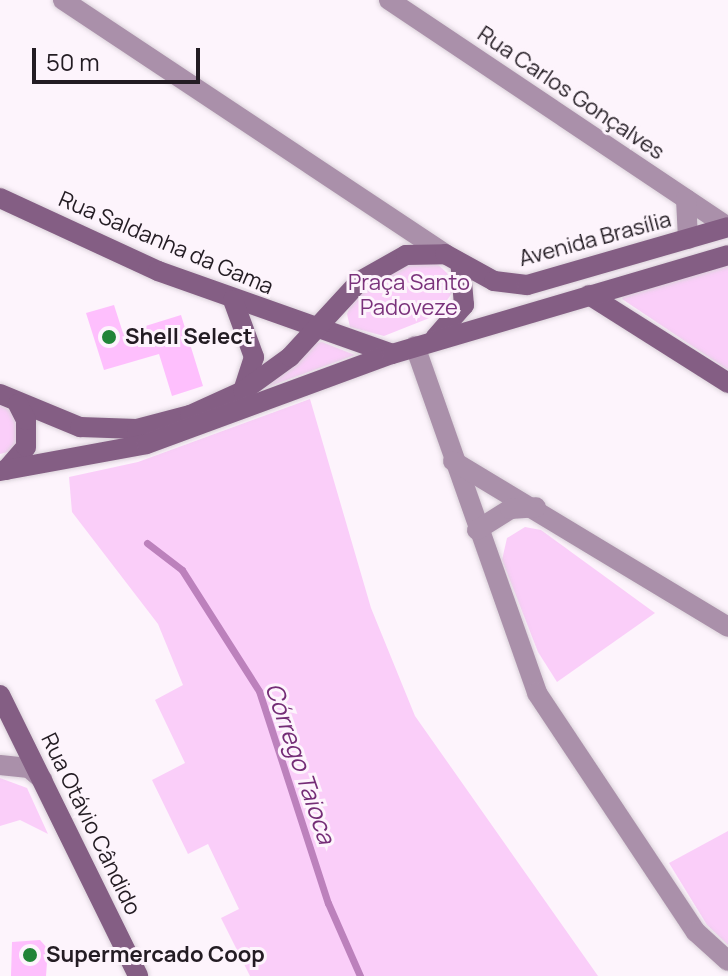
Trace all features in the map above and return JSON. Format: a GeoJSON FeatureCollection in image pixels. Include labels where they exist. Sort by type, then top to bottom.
{"type":"FeatureCollection","features":[{"type":"Feature","properties":{"kind":"main road","name":"Rua Saldanha da Gama"},"geometry":{"type":"LineString","coordinates":[[0,198],[233,300],[392,354]]}},
{"type":"Feature","properties":{"kind":"main road","name":"Avenida Brasília"},"geometry":{"type":"LineString","coordinates":[[9,399],[71,425],[118,431],[190,415],[243,391],[290,357],[314,329],[375,270],[415,253],[453,260],[494,281],[527,285],[728,227]]}},
{"type":"Feature","properties":{"kind":"main road"},"geometry":{"type":"LineString","coordinates":[[3,470],[147,444],[392,354],[728,255]]}},
{"type":"Feature","properties":{"kind":"main road"},"geometry":{"type":"LineString","coordinates":[[424,344],[464,305],[453,260]]}},
{"type":"Feature","properties":{"kind":"main road"},"geometry":{"type":"LineString","coordinates":[[589,295],[728,383]]}},
{"type":"Feature","properties":{"kind":"main road"},"geometry":{"type":"LineString","coordinates":[[233,300],[254,357],[250,381],[243,391]]}},
{"type":"Feature","properties":{"kind":"main road"},"geometry":{"type":"LineString","coordinates":[[3,470],[20,459],[27,440],[9,399]]}},
{"type":"Feature","properties":{"kind":"main road","name":"Rua Otávio Cândido"},"geometry":{"type":"LineString","coordinates":[[0,695],[138,976]]}},
{"type":"Feature","properties":{"kind":"street"},"geometry":{"type":"LineString","coordinates":[[63,0],[453,260]]}},
{"type":"Feature","properties":{"kind":"street","name":"Rua Carlos Gonçalves"},"geometry":{"type":"LineString","coordinates":[[389,0],[728,227]]}},
{"type":"Feature","properties":{"kind":"street"},"geometry":{"type":"LineString","coordinates":[[686,199],[688,239]]}},
{"type":"Feature","properties":{"kind":"street"},"geometry":{"type":"LineString","coordinates":[[424,344],[453,461],[537,693],[696,932],[728,961]]}},
{"type":"Feature","properties":{"kind":"street"},"geometry":{"type":"LineString","coordinates":[[453,461],[536,507],[728,627]]}},
{"type":"Feature","properties":{"kind":"street"},"geometry":{"type":"LineString","coordinates":[[477,530],[510,509],[536,507]]}},
{"type":"Feature","properties":{"kind":"street"},"geometry":{"type":"LineString","coordinates":[[0,765],[29,768],[43,780]]}},
{"type":"Feature","properties":{"kind":"green space","name":"Praça Santo Padoveze"},"geometry":{"type":"Polygon","coordinates":[[[433,260],[447,273],[454,290],[437,315],[384,336],[350,327],[347,314],[352,300],[390,269],[433,260]]]}},
{"type":"Feature","properties":{"kind":"green space"},"geometry":{"type":"Polygon","coordinates":[[[728,263],[728,370],[622,299],[624,294],[728,263]]]}},
{"type":"Feature","properties":{"kind":"green space"},"geometry":{"type":"Polygon","coordinates":[[[322,342],[355,355],[262,389],[316,343],[322,342]]]}},
{"type":"Feature","properties":{"kind":"green space"},"geometry":{"type":"Polygon","coordinates":[[[310,399],[371,608],[415,716],[598,976],[250,976],[221,918],[239,909],[208,844],[188,854],[152,780],[185,763],[155,700],[183,685],[158,624],[72,512],[69,477],[138,462],[310,399]]]}},
{"type":"Feature","properties":{"kind":"green space"},"geometry":{"type":"Polygon","coordinates":[[[0,404],[15,414],[22,432],[12,451],[0,454],[0,404]]]}},
{"type":"Feature","properties":{"kind":"green space"},"geometry":{"type":"Polygon","coordinates":[[[525,527],[541,530],[655,613],[557,682],[538,652],[502,560],[507,538],[525,527]]]}},
{"type":"Feature","properties":{"kind":"green space"},"geometry":{"type":"Polygon","coordinates":[[[0,778],[27,788],[48,834],[20,820],[0,826],[0,778]]]}},
{"type":"Feature","properties":{"kind":"green space"},"geometry":{"type":"Polygon","coordinates":[[[728,831],[728,945],[707,925],[669,863],[728,831]]]}},
{"type":"Feature","properties":{"kind":"building"},"geometry":{"type":"Polygon","coordinates":[[[114,305],[123,333],[181,315],[203,386],[172,396],[159,354],[104,370],[86,313],[114,305]]]}},
{"type":"Feature","properties":{"kind":"building","name":"Supermercado Coop"},"geometry":{"type":"Polygon","coordinates":[[[40,940],[48,949],[46,976],[11,976],[12,942],[40,940]]]}},
{"type":"Feature","properties":{"kind":"waterway","name":"Córrego Taioca"},"geometry":{"type":"LineString","coordinates":[[147,543],[182,570],[259,691],[328,903],[360,976]]}},
{"type":"Feature","properties":{"kind":"place","name":"Shell Select"},"geometry":{"type":"Point","coordinates":[109,337]}},
{"type":"Feature","properties":{"kind":"place","name":"Supermercado Coop"},"geometry":{"type":"Point","coordinates":[30,955]}}]}
